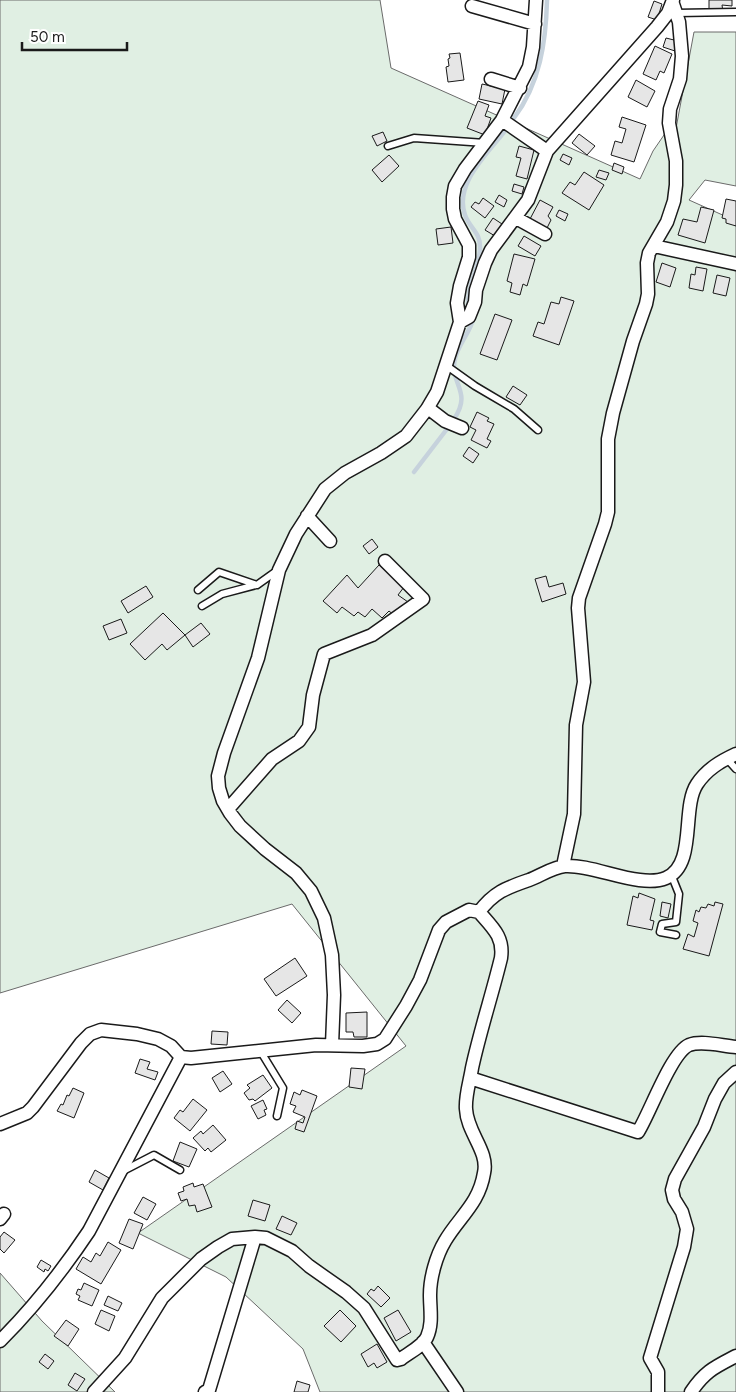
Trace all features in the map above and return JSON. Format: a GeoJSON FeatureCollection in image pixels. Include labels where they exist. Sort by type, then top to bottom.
{"type":"FeatureCollection","features":[{"type":"Feature","properties":{"kind":"street"},"geometry":{"type":"LineString","coordinates":[[332,1045],[334,995],[332,963],[324,918],[310,891],[296,873],[265,849],[240,826],[223,801],[218,776],[224,753],[258,658],[279,570],[288,548],[325,489],[334,480],[406,436],[428,408],[449,367],[460,322],[457,303],[460,286],[469,257],[469,245],[453,209],[453,196],[459,177],[502,120],[520,88],[529,67],[533,48],[536,0]]}},
{"type":"Feature","properties":{"kind":"street"},"geometry":{"type":"LineString","coordinates":[[472,6],[535,24]]}},
{"type":"Feature","properties":{"kind":"street"},"geometry":{"type":"LineString","coordinates":[[460,322],[469,317],[475,302],[480,276],[491,250],[528,200],[547,151],[674,6]]}},
{"type":"Feature","properties":{"kind":"street"},"geometry":{"type":"LineString","coordinates":[[563,866],[574,814],[576,725],[584,682],[578,608],[579,598],[608,512],[608,439],[612,413],[633,340],[646,304],[648,294],[647,263],[650,253],[667,222],[674,201],[676,161],[669,123],[670,109],[680,79],[682,56],[679,22],[674,6]]}},
{"type":"Feature","properties":{"kind":"street"},"geometry":{"type":"LineString","coordinates":[[491,79],[520,88]]}},
{"type":"Feature","properties":{"kind":"street"},"geometry":{"type":"LineString","coordinates":[[502,120],[547,151]]}},
{"type":"Feature","properties":{"kind":"street"},"geometry":{"type":"LineString","coordinates":[[516,218],[545,234]]}},
{"type":"Feature","properties":{"kind":"street"},"geometry":{"type":"LineString","coordinates":[[654,246],[736,264]]}},
{"type":"Feature","properties":{"kind":"street"},"geometry":{"type":"LineString","coordinates":[[428,408],[445,421],[462,428]]}},
{"type":"Feature","properties":{"kind":"street"},"geometry":{"type":"LineString","coordinates":[[307,516],[330,542]]}},
{"type":"Feature","properties":{"kind":"street"},"geometry":{"type":"LineString","coordinates":[[228,809],[272,759],[299,741],[309,727],[313,695],[324,654],[372,635],[423,599],[386,561]]}},
{"type":"Feature","properties":{"kind":"street"},"geometry":{"type":"LineString","coordinates":[[479,912],[489,899],[502,890],[563,866],[578,867],[637,879],[657,881],[668,878],[681,861],[686,850],[690,800],[696,785],[716,764],[731,756]]}},
{"type":"Feature","properties":{"kind":"street"},"geometry":{"type":"LineString","coordinates":[[0,1124],[27,1113],[33,1108],[81,1043],[90,1034],[101,1030],[158,1039],[171,1046],[181,1057],[203,1058],[304,1046],[377,1044],[385,1039],[406,1006],[420,980],[439,930],[446,922],[469,910],[479,912],[500,939],[502,948],[496,981],[483,1020],[470,1078],[466,1110],[471,1131],[484,1156],[486,1166],[477,1197],[444,1241],[434,1269],[430,1294],[430,1329],[427,1338],[402,1359],[397,1360],[364,1308],[292,1251],[266,1238],[232,1239],[201,1259],[162,1298],[125,1358],[94,1392]]}},
{"type":"Feature","properties":{"kind":"street"},"geometry":{"type":"LineString","coordinates":[[470,1078],[638,1132],[679,1053],[690,1045],[704,1043],[736,1047]]}},
{"type":"Feature","properties":{"kind":"street"},"geometry":{"type":"LineString","coordinates":[[0,1341],[36,1301],[89,1231],[156,1101],[181,1057]]}},
{"type":"Feature","properties":{"kind":"street"},"geometry":{"type":"LineString","coordinates":[[658,1392],[658,1372],[650,1358],[684,1247],[687,1229],[672,1190],[675,1180],[704,1127],[715,1099],[724,1083],[736,1072]]}},
{"type":"Feature","properties":{"kind":"street"},"geometry":{"type":"LineString","coordinates":[[209,1391],[255,1237]]}},
{"type":"Feature","properties":{"kind":"street"},"geometry":{"type":"LineString","coordinates":[[423,1342],[457,1392]]}},
{"type":"Feature","properties":{"kind":"street"},"geometry":{"type":"LineString","coordinates":[[691,1392],[700,1378],[709,1370],[736,1356]]}},
{"type":"Feature","properties":{"kind":"lane"},"geometry":{"type":"LineString","coordinates":[[674,6],[736,12]]}},
{"type":"Feature","properties":{"kind":"lane"},"geometry":{"type":"LineString","coordinates":[[388,146],[414,138],[486,143]]}},
{"type":"Feature","properties":{"kind":"lane"},"geometry":{"type":"LineString","coordinates":[[449,367],[475,386],[514,410],[538,430]]}},
{"type":"Feature","properties":{"kind":"lane"},"geometry":{"type":"LineString","coordinates":[[202,606],[222,594],[257,585],[279,570]]}},
{"type":"Feature","properties":{"kind":"lane"},"geometry":{"type":"LineString","coordinates":[[198,590],[219,572],[257,585]]}},
{"type":"Feature","properties":{"kind":"lane"},"geometry":{"type":"LineString","coordinates":[[731,756],[736,769]]}},
{"type":"Feature","properties":{"kind":"lane"},"geometry":{"type":"LineString","coordinates":[[671,874],[679,894],[676,922],[662,924],[660,932],[676,935]]}},
{"type":"Feature","properties":{"kind":"lane"},"geometry":{"type":"LineString","coordinates":[[261,1052],[283,1088],[277,1116]]}},
{"type":"Feature","properties":{"kind":"lane"},"geometry":{"type":"LineString","coordinates":[[121,1171],[154,1155],[180,1170]]}},
{"type":"Feature","properties":{"kind":"green space"},"geometry":{"type":"Polygon","coordinates":[[[0,0],[380,0],[391,68],[640,179],[653,151],[675,119],[674,139],[694,32],[736,32],[736,186],[705,180],[689,200],[736,221],[736,1392],[320,1392],[303,1349],[226,1277],[138,1233],[406,1046],[292,904],[0,993],[0,0]]]}},
{"type":"Feature","properties":{"kind":"green space"},"geometry":{"type":"Polygon","coordinates":[[[0,1273],[42,1321],[115,1392],[0,1392],[0,1273]]]}},
{"type":"Feature","properties":{"kind":"building"},"geometry":{"type":"Polygon","coordinates":[[[709,0],[732,0],[732,6],[722,5],[723,12],[709,12],[709,0]]]}},
{"type":"Feature","properties":{"kind":"building"},"geometry":{"type":"Polygon","coordinates":[[[654,1],[662,4],[657,20],[648,17],[654,1]]]}},
{"type":"Feature","properties":{"kind":"building"},"geometry":{"type":"Polygon","coordinates":[[[666,38],[678,41],[675,51],[663,47],[666,38]]]}},
{"type":"Feature","properties":{"kind":"building"},"geometry":{"type":"Polygon","coordinates":[[[655,46],[672,54],[664,73],[660,71],[656,80],[643,74],[655,46]]]}},
{"type":"Feature","properties":{"kind":"building"},"geometry":{"type":"Polygon","coordinates":[[[460,53],[464,80],[448,82],[446,67],[449,66],[449,54],[460,53]]]}},
{"type":"Feature","properties":{"kind":"building"},"geometry":{"type":"Polygon","coordinates":[[[636,80],[655,91],[647,107],[628,97],[636,80]]]}},
{"type":"Feature","properties":{"kind":"building"},"geometry":{"type":"Polygon","coordinates":[[[482,84],[505,89],[502,104],[479,99],[482,84]]]}},
{"type":"Feature","properties":{"kind":"building"},"geometry":{"type":"Polygon","coordinates":[[[478,101],[489,105],[485,116],[491,118],[485,135],[467,128],[478,101]]]}},
{"type":"Feature","properties":{"kind":"building"},"geometry":{"type":"Polygon","coordinates":[[[622,117],[646,125],[634,162],[611,155],[615,141],[622,143],[626,129],[619,127],[622,117]]]}},
{"type":"Feature","properties":{"kind":"building"},"geometry":{"type":"Polygon","coordinates":[[[383,132],[387,141],[377,146],[372,136],[383,132]]]}},
{"type":"Feature","properties":{"kind":"building"},"geometry":{"type":"Polygon","coordinates":[[[579,134],[595,146],[587,155],[572,143],[579,134]]]}},
{"type":"Feature","properties":{"kind":"building"},"geometry":{"type":"Polygon","coordinates":[[[519,146],[534,150],[527,179],[516,176],[521,158],[516,157],[519,146]]]}},
{"type":"Feature","properties":{"kind":"building"},"geometry":{"type":"Polygon","coordinates":[[[563,154],[572,158],[569,165],[560,160],[563,154]]]}},
{"type":"Feature","properties":{"kind":"building"},"geometry":{"type":"Polygon","coordinates":[[[389,155],[399,166],[382,182],[372,170],[389,155]]]}},
{"type":"Feature","properties":{"kind":"building"},"geometry":{"type":"Polygon","coordinates":[[[614,163],[624,167],[622,174],[612,170],[614,163]]]}},
{"type":"Feature","properties":{"kind":"building"},"geometry":{"type":"Polygon","coordinates":[[[599,170],[609,173],[606,180],[596,177],[599,170]]]}},
{"type":"Feature","properties":{"kind":"building"},"geometry":{"type":"Polygon","coordinates":[[[584,172],[604,185],[589,210],[562,193],[570,182],[575,185],[584,172]]]}},
{"type":"Feature","properties":{"kind":"building"},"geometry":{"type":"Polygon","coordinates":[[[514,184],[524,187],[522,194],[512,191],[514,184]]]}},
{"type":"Feature","properties":{"kind":"building"},"geometry":{"type":"Polygon","coordinates":[[[499,195],[507,200],[504,207],[495,202],[499,195]]]}},
{"type":"Feature","properties":{"kind":"building"},"geometry":{"type":"Polygon","coordinates":[[[483,198],[494,206],[485,218],[471,207],[475,202],[479,204],[483,198]]]}},
{"type":"Feature","properties":{"kind":"building"},"geometry":{"type":"Polygon","coordinates":[[[726,199],[736,201],[736,226],[726,223],[726,219],[722,218],[726,199]]]}},
{"type":"Feature","properties":{"kind":"building"},"geometry":{"type":"Polygon","coordinates":[[[540,200],[553,207],[548,216],[551,220],[547,228],[530,219],[540,200]]]}},
{"type":"Feature","properties":{"kind":"building"},"geometry":{"type":"Polygon","coordinates":[[[701,207],[714,210],[705,243],[678,235],[683,219],[697,222],[701,207]]]}},
{"type":"Feature","properties":{"kind":"building"},"geometry":{"type":"Polygon","coordinates":[[[559,210],[568,214],[565,221],[556,216],[559,210]]]}},
{"type":"Feature","properties":{"kind":"building"},"geometry":{"type":"Polygon","coordinates":[[[493,218],[502,224],[495,236],[485,230],[493,218]]]}},
{"type":"Feature","properties":{"kind":"building"},"geometry":{"type":"Polygon","coordinates":[[[451,227],[453,243],[438,245],[436,229],[451,227]]]}},
{"type":"Feature","properties":{"kind":"building"},"geometry":{"type":"Polygon","coordinates":[[[524,236],[541,246],[535,256],[518,246],[524,236]]]}},
{"type":"Feature","properties":{"kind":"building"},"geometry":{"type":"Polygon","coordinates":[[[514,254],[535,259],[527,286],[523,284],[520,295],[510,292],[512,283],[507,281],[514,254]]]}},
{"type":"Feature","properties":{"kind":"building"},"geometry":{"type":"Polygon","coordinates":[[[662,263],[676,268],[670,287],[656,282],[662,263]]]}},
{"type":"Feature","properties":{"kind":"building"},"geometry":{"type":"Polygon","coordinates":[[[696,267],[707,269],[703,291],[689,288],[691,274],[695,275],[696,267]]]}},
{"type":"Feature","properties":{"kind":"building"},"geometry":{"type":"Polygon","coordinates":[[[717,275],[730,278],[726,296],[713,293],[717,275]]]}},
{"type":"Feature","properties":{"kind":"building"},"geometry":{"type":"Polygon","coordinates":[[[561,297],[574,301],[559,345],[533,336],[538,322],[544,324],[551,302],[559,304],[561,297]]]}},
{"type":"Feature","properties":{"kind":"building"},"geometry":{"type":"Polygon","coordinates":[[[495,314],[512,320],[497,360],[480,354],[495,314]]]}},
{"type":"Feature","properties":{"kind":"building"},"geometry":{"type":"Polygon","coordinates":[[[513,386],[527,395],[520,405],[506,397],[513,386]]]}},
{"type":"Feature","properties":{"kind":"building"},"geometry":{"type":"Polygon","coordinates":[[[477,412],[489,418],[487,421],[494,424],[487,439],[491,441],[487,448],[471,440],[476,430],[470,427],[477,412]]]}},
{"type":"Feature","properties":{"kind":"building"},"geometry":{"type":"Polygon","coordinates":[[[469,447],[479,454],[473,463],[463,456],[469,447]]]}},
{"type":"Feature","properties":{"kind":"building"},"geometry":{"type":"Polygon","coordinates":[[[372,539],[378,547],[369,554],[363,546],[372,539]]]}},
{"type":"Feature","properties":{"kind":"building"},"geometry":{"type":"Polygon","coordinates":[[[379,565],[404,587],[398,595],[408,602],[395,616],[389,611],[382,618],[372,609],[365,617],[358,612],[354,616],[342,607],[337,613],[323,601],[347,575],[358,588],[379,565]]]}},
{"type":"Feature","properties":{"kind":"building"},"geometry":{"type":"Polygon","coordinates":[[[546,576],[549,587],[563,583],[566,594],[542,602],[535,579],[546,576]]]}},
{"type":"Feature","properties":{"kind":"building"},"geometry":{"type":"Polygon","coordinates":[[[146,586],[153,597],[128,613],[121,601],[146,586]]]}},
{"type":"Feature","properties":{"kind":"building"},"geometry":{"type":"Polygon","coordinates":[[[163,613],[185,635],[167,650],[162,644],[145,660],[130,644],[163,613]]]}},
{"type":"Feature","properties":{"kind":"building"},"geometry":{"type":"Polygon","coordinates":[[[121,619],[127,633],[109,640],[103,626],[121,619]]]}},
{"type":"Feature","properties":{"kind":"building"},"geometry":{"type":"Polygon","coordinates":[[[201,623],[210,634],[193,647],[185,635],[201,623]]]}},
{"type":"Feature","properties":{"kind":"building"},"geometry":{"type":"Polygon","coordinates":[[[639,893],[655,899],[650,920],[654,921],[652,930],[627,925],[633,896],[638,898],[639,893]]]}},
{"type":"Feature","properties":{"kind":"building"},"geometry":{"type":"Polygon","coordinates":[[[662,902],[671,904],[668,918],[660,916],[662,902]]]}},
{"type":"Feature","properties":{"kind":"building"},"geometry":{"type":"Polygon","coordinates":[[[715,902],[723,904],[709,956],[683,949],[688,934],[694,937],[698,923],[693,921],[696,910],[699,912],[701,907],[706,908],[708,904],[714,906],[715,902]]]}},
{"type":"Feature","properties":{"kind":"building"},"geometry":{"type":"Polygon","coordinates":[[[295,958],[307,976],[276,996],[264,979],[295,958]]]}},
{"type":"Feature","properties":{"kind":"building"},"geometry":{"type":"Polygon","coordinates":[[[287,1000],[301,1013],[292,1023],[278,1010],[287,1000]]]}},
{"type":"Feature","properties":{"kind":"building"},"geometry":{"type":"Polygon","coordinates":[[[367,1012],[367,1037],[354,1037],[353,1032],[346,1032],[346,1013],[367,1012]]]}},
{"type":"Feature","properties":{"kind":"building"},"geometry":{"type":"Polygon","coordinates":[[[212,1031],[228,1032],[227,1045],[211,1044],[212,1031]]]}},
{"type":"Feature","properties":{"kind":"building"},"geometry":{"type":"Polygon","coordinates":[[[140,1059],[150,1062],[147,1069],[158,1072],[155,1080],[135,1073],[140,1059]]]}},
{"type":"Feature","properties":{"kind":"building"},"geometry":{"type":"Polygon","coordinates":[[[351,1068],[365,1069],[362,1089],[349,1087],[351,1068]]]}},
{"type":"Feature","properties":{"kind":"building"},"geometry":{"type":"Polygon","coordinates":[[[223,1071],[232,1084],[220,1092],[212,1078],[223,1071]]]}},
{"type":"Feature","properties":{"kind":"building"},"geometry":{"type":"Polygon","coordinates":[[[263,1075],[272,1088],[255,1101],[253,1099],[249,1100],[244,1093],[250,1088],[247,1085],[263,1075]]]}},
{"type":"Feature","properties":{"kind":"building"},"geometry":{"type":"Polygon","coordinates":[[[73,1088],[84,1093],[74,1118],[57,1111],[73,1088]]]}},
{"type":"Feature","properties":{"kind":"building"},"geometry":{"type":"Polygon","coordinates":[[[302,1090],[317,1096],[304,1132],[295,1129],[297,1121],[303,1123],[305,1117],[293,1112],[296,1106],[290,1104],[294,1092],[300,1095],[302,1090]]]}},
{"type":"Feature","properties":{"kind":"building"},"geometry":{"type":"Polygon","coordinates":[[[193,1099],[207,1110],[190,1131],[174,1118],[180,1110],[183,1112],[193,1099]]]}},
{"type":"Feature","properties":{"kind":"building"},"geometry":{"type":"Polygon","coordinates":[[[263,1100],[267,1109],[264,1110],[266,1115],[258,1119],[251,1106],[263,1100]]]}},
{"type":"Feature","properties":{"kind":"building"},"geometry":{"type":"Polygon","coordinates":[[[213,1125],[226,1140],[211,1152],[208,1148],[205,1151],[193,1138],[201,1131],[203,1134],[213,1125]]]}},
{"type":"Feature","properties":{"kind":"building"},"geometry":{"type":"Polygon","coordinates":[[[180,1142],[197,1149],[189,1167],[173,1161],[180,1142]]]}},
{"type":"Feature","properties":{"kind":"building"},"geometry":{"type":"Polygon","coordinates":[[[95,1170],[109,1178],[103,1190],[89,1182],[95,1170]]]}},
{"type":"Feature","properties":{"kind":"building"},"geometry":{"type":"Polygon","coordinates":[[[193,1183],[194,1187],[203,1184],[212,1207],[197,1212],[195,1205],[189,1206],[187,1199],[181,1201],[178,1193],[184,1191],[183,1187],[193,1183]]]}},
{"type":"Feature","properties":{"kind":"building"},"geometry":{"type":"Polygon","coordinates":[[[143,1197],[156,1204],[147,1220],[134,1213],[143,1197]]]}},
{"type":"Feature","properties":{"kind":"building"},"geometry":{"type":"Polygon","coordinates":[[[253,1200],[270,1205],[265,1221],[248,1216],[253,1200]]]}},
{"type":"Feature","properties":{"kind":"building"},"geometry":{"type":"Polygon","coordinates":[[[282,1216],[297,1223],[291,1235],[276,1229],[282,1216]]]}},
{"type":"Feature","properties":{"kind":"building"},"geometry":{"type":"Polygon","coordinates":[[[129,1219],[143,1224],[133,1249],[119,1243],[129,1219]]]}},
{"type":"Feature","properties":{"kind":"building"},"geometry":{"type":"Polygon","coordinates":[[[4,1232],[15,1240],[4,1253],[0,1249],[0,1237],[4,1232]]]}},
{"type":"Feature","properties":{"kind":"building"},"geometry":{"type":"Polygon","coordinates":[[[108,1242],[121,1250],[101,1284],[76,1269],[83,1257],[91,1262],[96,1253],[100,1256],[108,1242]]]}},
{"type":"Feature","properties":{"kind":"building"},"geometry":{"type":"Polygon","coordinates":[[[41,1260],[51,1266],[48,1271],[45,1269],[44,1272],[37,1267],[41,1260]]]}},
{"type":"Feature","properties":{"kind":"building"},"geometry":{"type":"Polygon","coordinates":[[[84,1283],[99,1290],[92,1306],[78,1300],[80,1296],[76,1294],[78,1289],[81,1290],[84,1283]]]}},
{"type":"Feature","properties":{"kind":"building"},"geometry":{"type":"Polygon","coordinates":[[[378,1286],[390,1298],[381,1307],[367,1294],[371,1289],[374,1291],[378,1286]]]}},
{"type":"Feature","properties":{"kind":"building"},"geometry":{"type":"Polygon","coordinates":[[[108,1296],[122,1303],[118,1311],[104,1305],[108,1296]]]}},
{"type":"Feature","properties":{"kind":"building"},"geometry":{"type":"Polygon","coordinates":[[[101,1310],[115,1316],[109,1331],[95,1324],[101,1310]]]}},
{"type":"Feature","properties":{"kind":"building"},"geometry":{"type":"Polygon","coordinates":[[[340,1310],[356,1326],[341,1342],[324,1326],[340,1310]]]}},
{"type":"Feature","properties":{"kind":"building"},"geometry":{"type":"Polygon","coordinates":[[[398,1310],[411,1332],[396,1341],[384,1318],[398,1310]]]}},
{"type":"Feature","properties":{"kind":"building"},"geometry":{"type":"Polygon","coordinates":[[[66,1320],[79,1329],[68,1346],[54,1336],[66,1320]]]}},
{"type":"Feature","properties":{"kind":"building"},"geometry":{"type":"Polygon","coordinates":[[[377,1344],[387,1362],[377,1368],[374,1363],[368,1367],[361,1354],[377,1344]]]}},
{"type":"Feature","properties":{"kind":"building"},"geometry":{"type":"Polygon","coordinates":[[[45,1354],[54,1361],[48,1369],[39,1362],[45,1354]]]}},
{"type":"Feature","properties":{"kind":"building"},"geometry":{"type":"Polygon","coordinates":[[[75,1373],[85,1379],[77,1391],[68,1385],[75,1373]]]}},
{"type":"Feature","properties":{"kind":"building"},"geometry":{"type":"Polygon","coordinates":[[[297,1381],[310,1385],[308,1392],[294,1392],[297,1381]]]}},
{"type":"Feature","properties":{"kind":"waterway"},"geometry":{"type":"LineString","coordinates":[[514,118],[530,91],[540,62],[547,0]]}},
{"type":"Feature","properties":{"kind":"waterway"},"geometry":{"type":"LineString","coordinates":[[468,305],[469,291],[478,263],[480,243],[477,234],[465,215],[464,192],[474,170],[504,132]]}},
{"type":"Feature","properties":{"kind":"waterway"},"geometry":{"type":"LineString","coordinates":[[454,419],[461,401],[461,394],[455,375],[455,359],[474,316]]}},
{"type":"Feature","properties":{"kind":"waterway"},"geometry":{"type":"LineString","coordinates":[[414,472],[447,429]]}}]}
